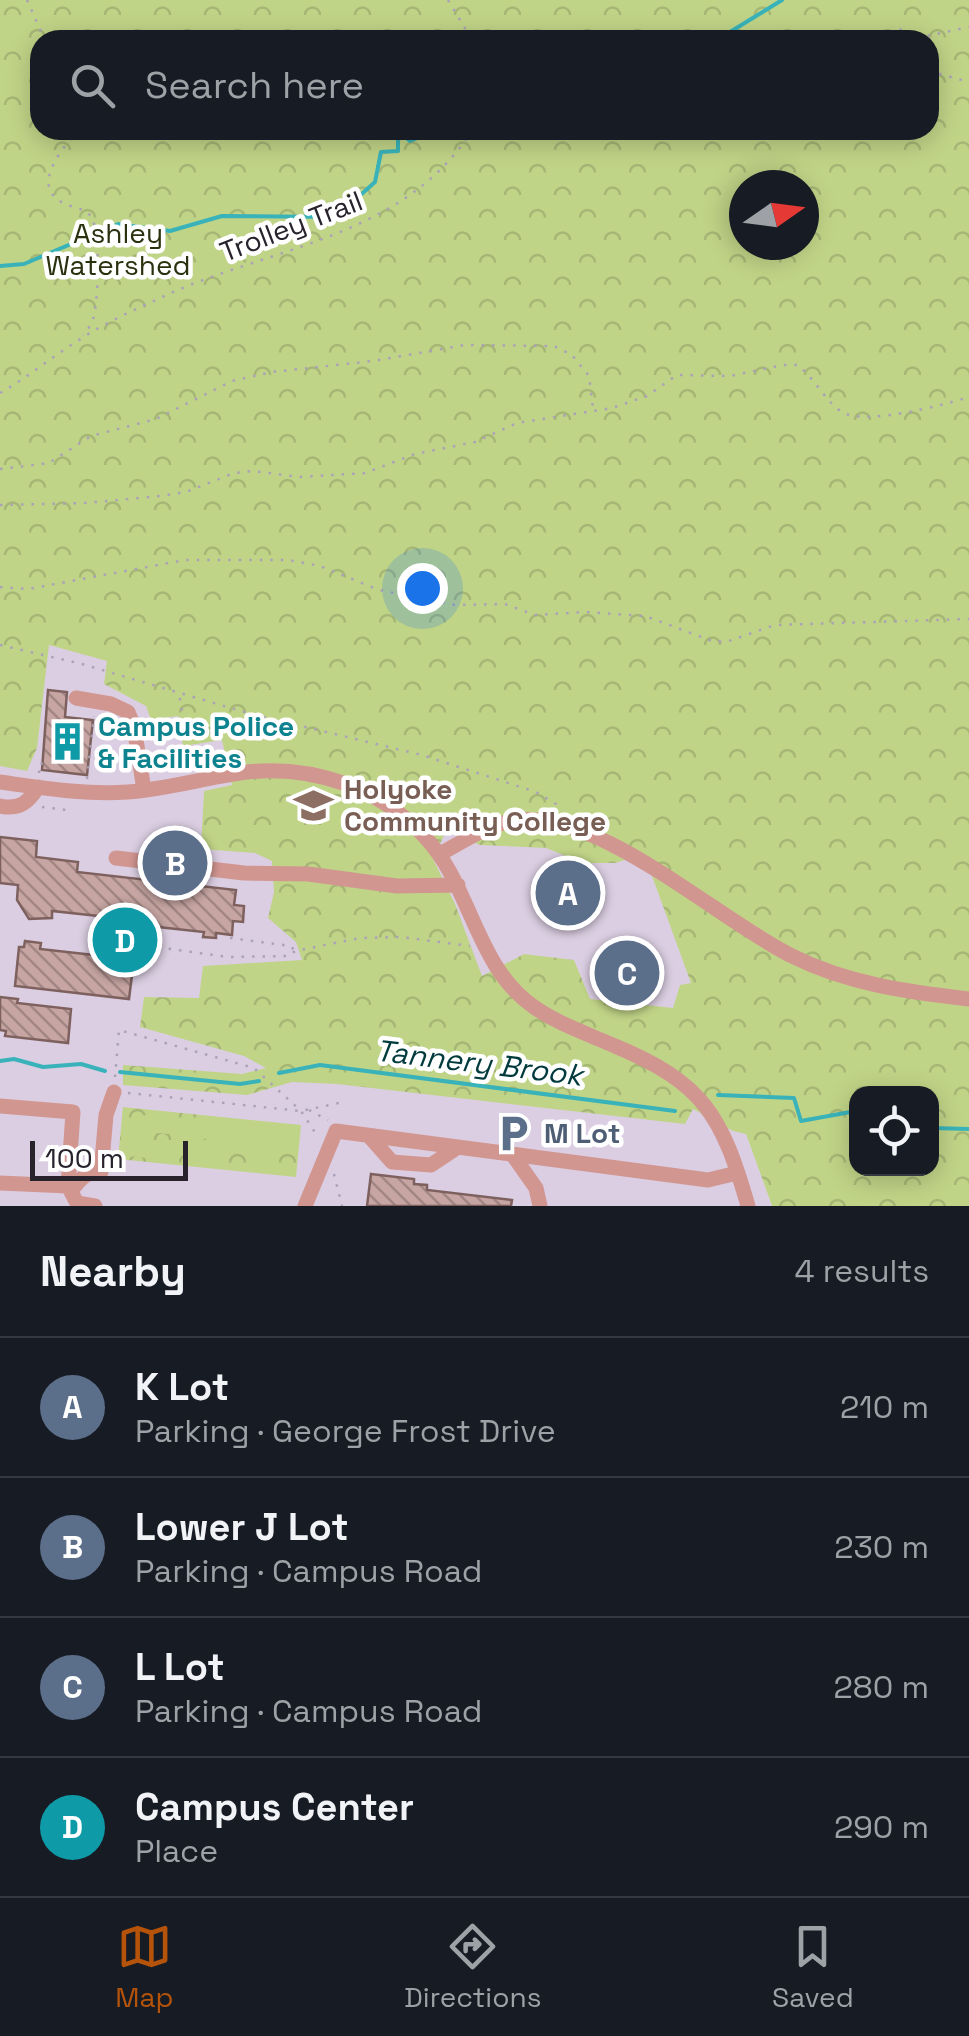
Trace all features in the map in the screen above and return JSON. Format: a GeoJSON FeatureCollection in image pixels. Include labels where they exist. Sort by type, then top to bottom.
{"type":"FeatureCollection","features":[{"type":"Feature","properties":{"kind":"street"},"geometry":{"type":"LineString","coordinates":[[76,698],[111,704],[128,712],[144,790]]}},
{"type":"Feature","properties":{"kind":"street"},"geometry":{"type":"LineString","coordinates":[[0,782],[38,783],[108,794],[246,772],[287,771],[352,786],[387,804],[440,854],[494,964],[517,993],[550,1017],[659,1065],[686,1083],[710,1112],[748,1206]]}},
{"type":"Feature","properties":{"kind":"street"},"geometry":{"type":"LineString","coordinates":[[0,806],[13,809],[24,805],[38,783]]}},
{"type":"Feature","properties":{"kind":"street"},"geometry":{"type":"LineString","coordinates":[[440,854],[506,822],[538,820],[567,824],[601,839],[761,940],[809,964],[862,983],[969,999]]}},
{"type":"Feature","properties":{"kind":"street"},"geometry":{"type":"LineString","coordinates":[[116,858],[244,873],[308,874],[397,886],[458,885]]}},
{"type":"Feature","properties":{"kind":"street"},"geometry":{"type":"LineString","coordinates":[[0,1182],[75,1186],[92,1172],[101,1172],[106,1115],[115,1087]]}},
{"type":"Feature","properties":{"kind":"street"},"geometry":{"type":"LineString","coordinates":[[0,1106],[106,1115]]}},
{"type":"Feature","properties":{"kind":"street"},"geometry":{"type":"LineString","coordinates":[[74,1112],[68,1186],[78,1203],[95,1206]]}},
{"type":"Feature","properties":{"kind":"street"},"geometry":{"type":"LineString","coordinates":[[305,1206],[336,1132],[708,1180],[737,1173]]}},
{"type":"Feature","properties":{"kind":"street"},"geometry":{"type":"LineString","coordinates":[[512,1154],[536,1188],[540,1206]]}},
{"type":"Feature","properties":{"kind":"path"},"geometry":{"type":"LineString","coordinates":[[26,0],[41,30]]}},
{"type":"Feature","properties":{"kind":"path"},"geometry":{"type":"LineString","coordinates":[[448,0],[466,30]]}},
{"type":"Feature","properties":{"kind":"path"},"geometry":{"type":"LineString","coordinates":[[939,33],[969,27]]}},
{"type":"Feature","properties":{"kind":"path"},"geometry":{"type":"LineString","coordinates":[[939,74],[969,82]]}},
{"type":"Feature","properties":{"kind":"path"},"geometry":{"type":"LineString","coordinates":[[69,140],[58,153],[48,180],[51,194],[64,204],[83,209],[93,220],[94,314],[92,325],[79,340]]}},
{"type":"Feature","properties":{"kind":"path","name":"Trolley Trail"},"geometry":{"type":"LineString","coordinates":[[0,393],[79,340],[174,292],[350,228],[396,206],[446,166],[465,140]]}},
{"type":"Feature","properties":{"kind":"path"},"geometry":{"type":"LineString","coordinates":[[0,469],[48,463],[91,436],[156,419],[232,381],[465,345],[554,346],[572,355],[588,376],[594,411]]}},
{"type":"Feature","properties":{"kind":"path"},"geometry":{"type":"LineString","coordinates":[[0,505],[160,496],[253,472],[299,477],[365,473],[415,454],[475,442],[518,423],[612,408],[647,396],[678,375],[730,376],[798,364],[833,404],[852,416],[940,406],[969,397]]}},
{"type":"Feature","properties":{"kind":"path"},"geometry":{"type":"LineString","coordinates":[[0,587],[28,589],[185,560],[289,560],[320,566],[378,590],[428,600],[455,605],[505,604],[535,614],[645,616],[712,641],[726,642],[775,625],[969,620]]}},
{"type":"Feature","properties":{"kind":"path"},"geometry":{"type":"LineString","coordinates":[[0,645],[82,664],[251,714],[422,754],[536,792],[556,804],[567,824]]}},
{"type":"Feature","properties":{"kind":"path"},"geometry":{"type":"LineString","coordinates":[[172,726],[182,716],[179,693]]}},
{"type":"Feature","properties":{"kind":"path"},"geometry":{"type":"LineString","coordinates":[[178,733],[222,733],[231,722],[251,714]]}},
{"type":"Feature","properties":{"kind":"path"},"geometry":{"type":"LineString","coordinates":[[86,785],[94,716]]}},
{"type":"Feature","properties":{"kind":"path"},"geometry":{"type":"LineString","coordinates":[[38,783],[43,764]]}},
{"type":"Feature","properties":{"kind":"path"},"geometry":{"type":"LineString","coordinates":[[42,807],[66,810]]}},
{"type":"Feature","properties":{"kind":"path"},"geometry":{"type":"LineString","coordinates":[[126,944],[228,958],[290,956],[295,951],[360,938],[400,936],[476,946]]}},
{"type":"Feature","properties":{"kind":"path"},"geometry":{"type":"LineString","coordinates":[[230,938],[291,946],[295,951]]}},
{"type":"Feature","properties":{"kind":"path"},"geometry":{"type":"LineString","coordinates":[[323,1148],[301,1112],[258,1071],[120,1030],[115,1087],[301,1112],[339,1103]]}},
{"type":"Feature","properties":{"kind":"path"},"geometry":{"type":"LineString","coordinates":[[307,1110],[336,1123]]}},
{"type":"Feature","properties":{"kind":"path"},"geometry":{"type":"LineString","coordinates":[[332,1170],[342,1206]]}},
{"type":"Feature","properties":{"kind":"shaded area","name":"Holyoke Community College"},"geometry":{"type":"Polygon","coordinates":[[[438,280],[772,1206],[0,1206],[0,405],[438,280]]]}},
{"type":"Feature","properties":{"kind":"green space","name":"Ashley Watershed"},"geometry":{"type":"Polygon","coordinates":[[[0,0],[969,0],[969,1206],[772,1206],[746,1134],[693,1109],[685,1124],[337,1084],[292,1082],[247,1095],[123,1085],[123,1065],[242,1074],[266,1068],[244,1056],[140,1027],[144,997],[199,998],[203,966],[302,960],[296,942],[268,918],[274,892],[272,861],[255,853],[201,849],[204,791],[232,785],[222,740],[183,746],[178,716],[151,720],[146,706],[104,684],[107,661],[49,645],[37,748],[27,771],[0,766],[0,0]],[[446,831],[433,859],[482,976],[524,954],[574,960],[590,999],[673,1008],[680,985],[691,983],[644,854],[615,863],[583,863],[546,848],[480,845],[446,831]]]}},
{"type":"Feature","properties":{"kind":"green space"},"geometry":{"type":"Polygon","coordinates":[[[123,1107],[301,1125],[296,1177],[118,1159],[123,1107]]]}},
{"type":"Feature","properties":{"kind":"green space"},"geometry":{"type":"Polygon","coordinates":[[[132,1114],[169,1118],[168,1134],[130,1131],[132,1114]]]}},
{"type":"Feature","properties":{"kind":"green space"},"geometry":{"type":"Polygon","coordinates":[[[189,1120],[226,1123],[224,1141],[188,1137],[189,1120]]]}},
{"type":"Feature","properties":{"kind":"green space"},"geometry":{"type":"Polygon","coordinates":[[[254,1127],[290,1130],[289,1148],[252,1144],[254,1127]]]}},
{"type":"Feature","properties":{"kind":"green space"},"geometry":{"type":"Polygon","coordinates":[[[129,1139],[167,1143],[165,1160],[128,1156],[129,1139]]]}},
{"type":"Feature","properties":{"kind":"green space"},"geometry":{"type":"Polygon","coordinates":[[[186,1145],[223,1149],[222,1166],[184,1163],[186,1145]]]}},
{"type":"Feature","properties":{"kind":"building","name":"Campus Police & Facilities"},"geometry":{"type":"Polygon","coordinates":[[[48,690],[67,692],[65,717],[93,720],[87,775],[42,770],[48,690]]]}},
{"type":"Feature","properties":{"kind":"building"},"geometry":{"type":"Polygon","coordinates":[[[0,837],[37,841],[36,857],[78,862],[77,872],[236,890],[234,905],[244,906],[243,922],[233,921],[232,935],[216,933],[216,938],[203,937],[204,932],[130,924],[130,930],[116,928],[117,918],[52,911],[52,918],[29,919],[17,900],[18,885],[0,883],[0,837]]]}},
{"type":"Feature","properties":{"kind":"building"},"geometry":{"type":"Polygon","coordinates":[[[25,941],[41,943],[40,949],[112,957],[112,950],[127,952],[127,958],[134,959],[129,999],[15,986],[19,947],[24,947],[25,941]]]}},
{"type":"Feature","properties":{"kind":"building"},"geometry":{"type":"Polygon","coordinates":[[[0,997],[18,999],[17,1003],[71,1009],[68,1043],[5,1036],[6,1031],[0,1030],[0,997]]]}},
{"type":"Feature","properties":{"kind":"building"},"geometry":{"type":"Polygon","coordinates":[[[371,1174],[414,1179],[414,1184],[427,1185],[427,1190],[512,1200],[511,1206],[367,1206],[371,1174]]]}},
{"type":"Feature","properties":{"kind":"waterway"},"geometry":{"type":"LineString","coordinates":[[733,30],[782,0]]}},
{"type":"Feature","properties":{"kind":"waterway"},"geometry":{"type":"LineString","coordinates":[[0,266],[24,264],[118,224],[170,231],[222,216],[336,217],[375,182],[381,152],[398,151],[398,140]]}},
{"type":"Feature","properties":{"kind":"waterway"},"geometry":{"type":"LineString","coordinates":[[409,140],[412,140]]}},
{"type":"Feature","properties":{"kind":"waterway","name":"Tannery Brook"},"geometry":{"type":"LineString","coordinates":[[0,1061],[14,1059],[43,1067],[81,1064],[105,1071]]}},
{"type":"Feature","properties":{"kind":"waterway","name":"Tannery Brook"},"geometry":{"type":"LineString","coordinates":[[279,1073],[320,1065],[675,1111]]}},
{"type":"Feature","properties":{"kind":"waterway","name":"Tannery Brook"},"geometry":{"type":"LineString","coordinates":[[120,1072],[240,1084],[259,1081]]}},
{"type":"Feature","properties":{"kind":"waterway","name":"Tannery Brook"},"geometry":{"type":"LineString","coordinates":[[718,1095],[794,1098],[801,1121],[849,1112]]}},
{"type":"Feature","properties":{"kind":"waterway","name":"Tannery Brook"},"geometry":{"type":"LineString","coordinates":[[939,1128],[969,1129]]}},
{"type":"Feature","properties":{"kind":"place","name":"Campus Police & Facilities"},"geometry":{"type":"Point","coordinates":[68,742]}},
{"type":"Feature","properties":{"kind":"place","name":"Holyoke Community College"},"geometry":{"type":"Point","coordinates":[314,805]}},
{"type":"Feature","properties":{"kind":"place","name":"Lower J Lot"},"geometry":{"type":"Point","coordinates":[175,863]}},
{"type":"Feature","properties":{"kind":"place","name":"K Lot"},"geometry":{"type":"Point","coordinates":[568,893]}},
{"type":"Feature","properties":{"kind":"place","name":"Campus Center"},"geometry":{"type":"Point","coordinates":[125,940]}},
{"type":"Feature","properties":{"kind":"place","name":"L Lot"},"geometry":{"type":"Point","coordinates":[627,973]}},
{"type":"Feature","properties":{"kind":"place","name":"M Lot"},"geometry":{"type":"Point","coordinates":[514,1133]}}]}
